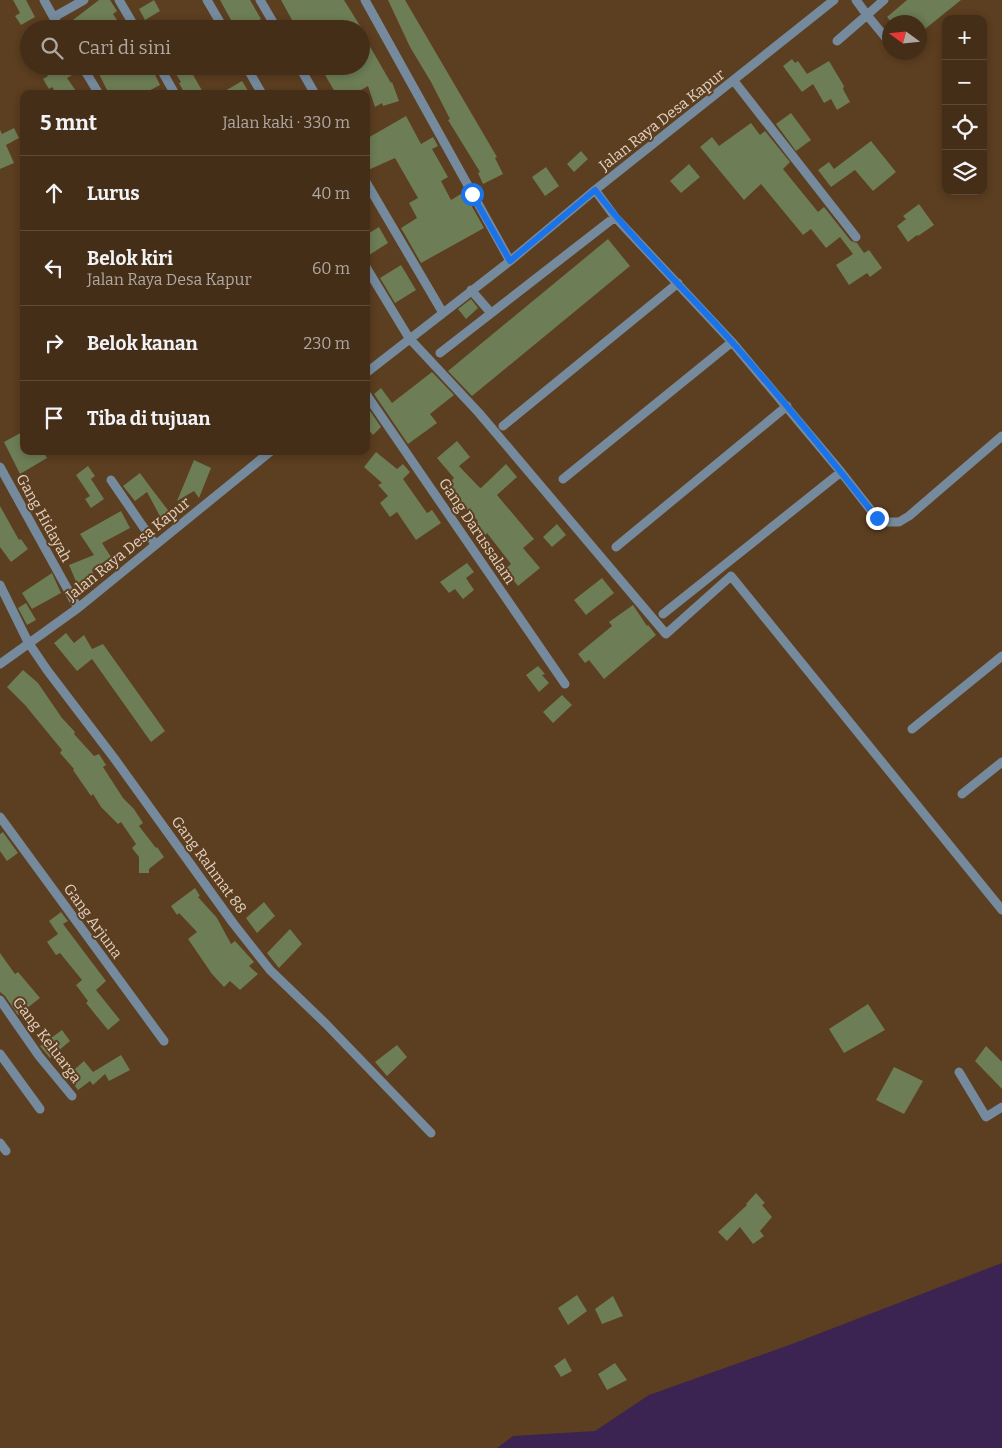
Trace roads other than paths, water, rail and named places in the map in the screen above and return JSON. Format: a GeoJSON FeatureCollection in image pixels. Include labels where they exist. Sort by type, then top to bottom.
{"type":"FeatureCollection","features":[{"type":"Feature","properties":{"kind":"street"},"geometry":{"type":"LineString","coordinates":[[44,0],[56,20]]}},
{"type":"Feature","properties":{"kind":"street"},"geometry":{"type":"LineString","coordinates":[[54,17],[84,0]]}},
{"type":"Feature","properties":{"kind":"street"},"geometry":{"type":"LineString","coordinates":[[119,0],[131,20]]}},
{"type":"Feature","properties":{"kind":"street"},"geometry":{"type":"LineString","coordinates":[[206,0],[218,20]]}},
{"type":"Feature","properties":{"kind":"street"},"geometry":{"type":"LineString","coordinates":[[260,0],[272,20]]}},
{"type":"Feature","properties":{"kind":"street"},"geometry":{"type":"LineString","coordinates":[[365,0],[510,261]]}},
{"type":"Feature","properties":{"kind":"street"},"geometry":{"type":"LineString","coordinates":[[856,0],[882,33]]}},
{"type":"Feature","properties":{"kind":"street"},"geometry":{"type":"LineString","coordinates":[[837,41],[884,0]]}},
{"type":"Feature","properties":{"kind":"street","name":"Jalan Raya Desa Kapur"},"geometry":{"type":"LineString","coordinates":[[370,370],[510,261],[595,190],[734,81],[829,2]]}},
{"type":"Feature","properties":{"kind":"street"},"geometry":{"type":"LineString","coordinates":[[87,75],[97,90]]}},
{"type":"Feature","properties":{"kind":"street"},"geometry":{"type":"LineString","coordinates":[[164,75],[173,90]]}},
{"type":"Feature","properties":{"kind":"street"},"geometry":{"type":"LineString","coordinates":[[251,75],[260,90]]}},
{"type":"Feature","properties":{"kind":"street"},"geometry":{"type":"LineString","coordinates":[[304,75],[313,90]]}},
{"type":"Feature","properties":{"kind":"street"},"geometry":{"type":"LineString","coordinates":[[734,81],[856,237]]}},
{"type":"Feature","properties":{"kind":"street"},"geometry":{"type":"LineString","coordinates":[[370,189],[443,313]]}},
{"type":"Feature","properties":{"kind":"street"},"geometry":{"type":"LineString","coordinates":[[595,190],[615,217],[678,282],[732,342],[787,406],[877,518],[886,522],[899,522],[909,516],[1002,436]]}},
{"type":"Feature","properties":{"kind":"street"},"geometry":{"type":"LineString","coordinates":[[440,353],[615,217]]}},
{"type":"Feature","properties":{"kind":"street"},"geometry":{"type":"LineString","coordinates":[[370,274],[409,338],[479,413],[666,634],[731,576],[1002,910]]}},
{"type":"Feature","properties":{"kind":"street"},"geometry":{"type":"LineString","coordinates":[[503,426],[678,282]]}},
{"type":"Feature","properties":{"kind":"street"},"geometry":{"type":"LineString","coordinates":[[471,290],[491,313]]}},
{"type":"Feature","properties":{"kind":"street"},"geometry":{"type":"LineString","coordinates":[[564,479],[732,342]]}},
{"type":"Feature","properties":{"kind":"street","name":"Gang Darussalam"},"geometry":{"type":"LineString","coordinates":[[370,400],[565,684]]}},
{"type":"Feature","properties":{"kind":"street"},"geometry":{"type":"LineString","coordinates":[[616,547],[787,406]]}},
{"type":"Feature","properties":{"kind":"street","name":"Jalan Raya Desa Kapur"},"geometry":{"type":"LineString","coordinates":[[0,664],[28,642],[78,608],[266,455]]}},
{"type":"Feature","properties":{"kind":"street","name":"Gang Hidayah"},"geometry":{"type":"LineString","coordinates":[[0,467],[78,608]]}},
{"type":"Feature","properties":{"kind":"street"},"geometry":{"type":"LineString","coordinates":[[663,614],[841,472]]}},
{"type":"Feature","properties":{"kind":"street"},"geometry":{"type":"LineString","coordinates":[[111,480],[155,544]]}},
{"type":"Feature","properties":{"kind":"street","name":"Gang Rahmat 88"},"geometry":{"type":"LineString","coordinates":[[0,586],[28,642],[47,670],[204,880],[233,923],[270,970],[326,1024],[431,1133]]}},
{"type":"Feature","properties":{"kind":"street"},"geometry":{"type":"LineString","coordinates":[[912,730],[1002,656]]}},
{"type":"Feature","properties":{"kind":"street"},"geometry":{"type":"LineString","coordinates":[[962,794],[1002,762]]}},
{"type":"Feature","properties":{"kind":"street","name":"Gang Arjuna"},"geometry":{"type":"LineString","coordinates":[[0,817],[164,1041]]}},
{"type":"Feature","properties":{"kind":"street","name":"Gang Keluarga"},"geometry":{"type":"LineString","coordinates":[[0,1000],[39,1056],[72,1096]]}},
{"type":"Feature","properties":{"kind":"street"},"geometry":{"type":"LineString","coordinates":[[0,1054],[40,1109]]}},
{"type":"Feature","properties":{"kind":"street"},"geometry":{"type":"LineString","coordinates":[[959,1072],[986,1117],[1002,1107]]}},
{"type":"Feature","properties":{"kind":"street"},"geometry":{"type":"LineString","coordinates":[[0,1143],[6,1151]]}}]}
